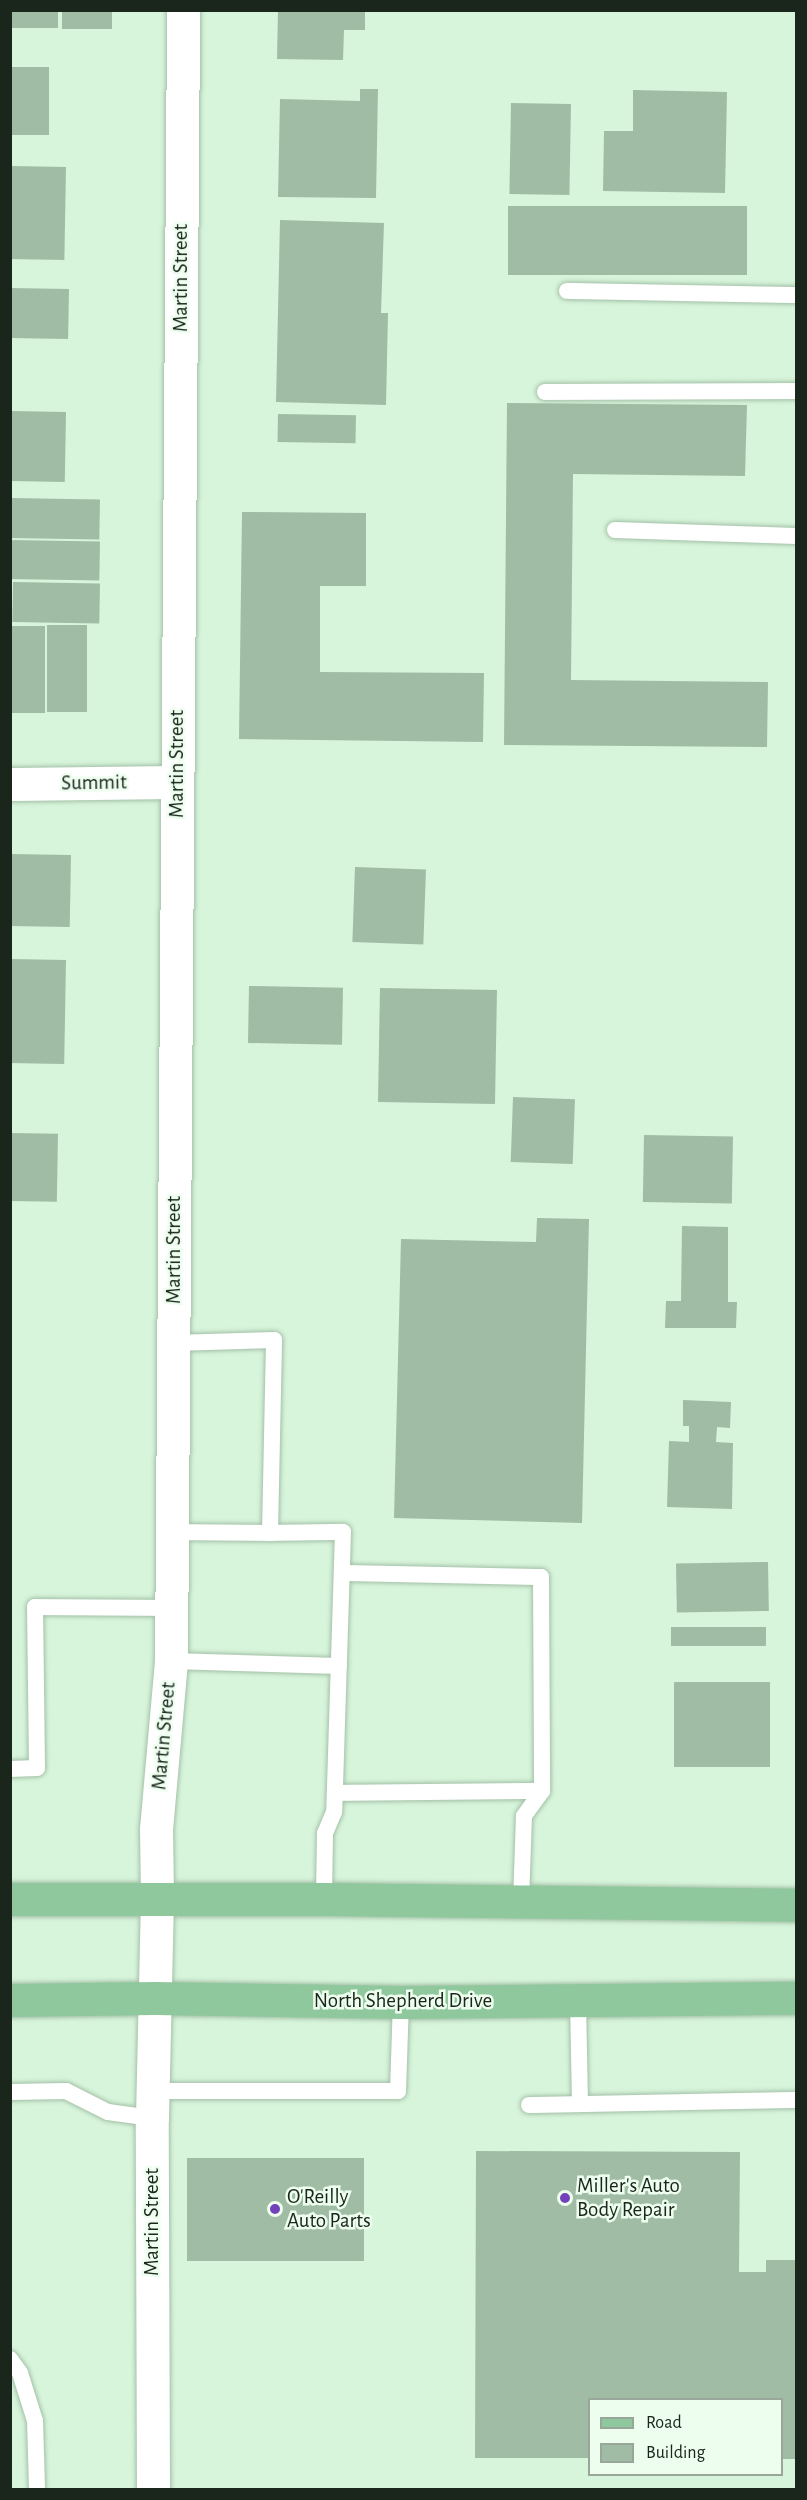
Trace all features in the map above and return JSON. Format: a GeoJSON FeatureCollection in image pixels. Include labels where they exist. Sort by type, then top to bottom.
{"type":"FeatureCollection","features":[{"type":"Feature","properties":{"kind":"main road"},"geometry":{"type":"LineString","coordinates":[[10,1899],[324,1899],[796,1905]]}},
{"type":"Feature","properties":{"kind":"main road","name":"North Shepherd Drive"},"geometry":{"type":"LineString","coordinates":[[10,2000],[154,1998],[401,2002],[796,1998]]}},
{"type":"Feature","properties":{"kind":"street","name":"Martin Street"},"geometry":{"type":"LineString","coordinates":[[153,2490],[152,2105],[157,1898],[156,1829],[171,1661],[183,10]]}},
{"type":"Feature","properties":{"kind":"street","name":"Summit"},"geometry":{"type":"LineString","coordinates":[[10,784],[177,782]]}},
{"type":"Feature","properties":{"kind":"lane"},"geometry":{"type":"LineString","coordinates":[[567,291],[796,295]]}},
{"type":"Feature","properties":{"kind":"lane"},"geometry":{"type":"LineString","coordinates":[[545,392],[796,391]]}},
{"type":"Feature","properties":{"kind":"lane"},"geometry":{"type":"LineString","coordinates":[[615,530],[796,536]]}},
{"type":"Feature","properties":{"kind":"lane"},"geometry":{"type":"LineString","coordinates":[[173,1343],[274,1340],[270,1533]]}},
{"type":"Feature","properties":{"kind":"lane"},"geometry":{"type":"LineString","coordinates":[[172,1532],[344,1532],[334,1812],[325,1833],[324,1899]]}},
{"type":"Feature","properties":{"kind":"lane"},"geometry":{"type":"LineString","coordinates":[[342,1573],[542,1576],[542,1791],[524,1816],[521,1902]]}},
{"type":"Feature","properties":{"kind":"lane"},"geometry":{"type":"LineString","coordinates":[[10,1769],[37,1768],[35,1607],[171,1608]]}},
{"type":"Feature","properties":{"kind":"lane"},"geometry":{"type":"LineString","coordinates":[[171,1661],[339,1666]]}},
{"type":"Feature","properties":{"kind":"lane"},"geometry":{"type":"LineString","coordinates":[[335,1793],[542,1791]]}},
{"type":"Feature","properties":{"kind":"lane"},"geometry":{"type":"LineString","coordinates":[[578,2000],[580,2104]]}},
{"type":"Feature","properties":{"kind":"lane"},"geometry":{"type":"LineString","coordinates":[[10,2092],[66,2091],[108,2112],[152,2105],[398,2091],[401,2002]]}},
{"type":"Feature","properties":{"kind":"lane"},"geometry":{"type":"LineString","coordinates":[[529,2104],[796,2100]]}},
{"type":"Feature","properties":{"kind":"lane"},"geometry":{"type":"LineString","coordinates":[[10,2359],[20,2373],[35,2421],[37,2490]]}},
{"type":"Feature","properties":{"kind":"building"},"geometry":{"type":"Polygon","coordinates":[[[10,10],[58,10],[58,28],[10,28],[10,10]]]}},
{"type":"Feature","properties":{"kind":"building"},"geometry":{"type":"Polygon","coordinates":[[[62,10],[112,10],[112,29],[62,29],[62,10]]]}},
{"type":"Feature","properties":{"kind":"building"},"geometry":{"type":"Polygon","coordinates":[[[278,10],[365,10],[365,30],[344,30],[343,60],[277,59],[278,10]]]}},
{"type":"Feature","properties":{"kind":"building"},"geometry":{"type":"Polygon","coordinates":[[[10,67],[49,67],[49,135],[10,135],[10,67]]]}},
{"type":"Feature","properties":{"kind":"building"},"geometry":{"type":"Polygon","coordinates":[[[360,89],[378,89],[376,198],[278,197],[280,99],[360,101],[360,89]]]}},
{"type":"Feature","properties":{"kind":"building"},"geometry":{"type":"Polygon","coordinates":[[[633,90],[727,92],[725,193],[603,191],[604,131],[633,131],[633,90]]]}},
{"type":"Feature","properties":{"kind":"building"},"geometry":{"type":"Polygon","coordinates":[[[511,103],[571,104],[569,195],[509,194],[511,103]]]}},
{"type":"Feature","properties":{"kind":"building"},"geometry":{"type":"Polygon","coordinates":[[[10,166],[66,167],[64,260],[10,259],[10,166]]]}},
{"type":"Feature","properties":{"kind":"building"},"geometry":{"type":"Polygon","coordinates":[[[508,206],[747,206],[747,275],[508,275],[508,206]]]}},
{"type":"Feature","properties":{"kind":"building"},"geometry":{"type":"Polygon","coordinates":[[[280,220],[384,223],[381,313],[388,313],[386,405],[276,402],[280,220]]]}},
{"type":"Feature","properties":{"kind":"building"},"geometry":{"type":"Polygon","coordinates":[[[10,288],[69,289],[68,339],[10,338],[10,288]]]}},
{"type":"Feature","properties":{"kind":"building"},"geometry":{"type":"Polygon","coordinates":[[[507,403],[747,405],[745,476],[573,474],[571,680],[768,682],[767,747],[504,745],[507,403]]]}},
{"type":"Feature","properties":{"kind":"building"},"geometry":{"type":"Polygon","coordinates":[[[10,411],[66,412],[65,482],[10,481],[10,411]]]}},
{"type":"Feature","properties":{"kind":"building"},"geometry":{"type":"Polygon","coordinates":[[[278,414],[356,415],[355,443],[278,442],[278,414]]]}},
{"type":"Feature","properties":{"kind":"building"},"geometry":{"type":"Polygon","coordinates":[[[10,498],[100,500],[99,540],[10,538],[10,498]]]}},
{"type":"Feature","properties":{"kind":"building"},"geometry":{"type":"Polygon","coordinates":[[[242,512],[366,513],[366,586],[320,586],[320,672],[484,673],[483,742],[239,739],[242,512]]]}},
{"type":"Feature","properties":{"kind":"building"},"geometry":{"type":"Polygon","coordinates":[[[10,540],[100,542],[99,581],[10,579],[10,540]]]}},
{"type":"Feature","properties":{"kind":"building"},"geometry":{"type":"Polygon","coordinates":[[[13,582],[100,584],[99,624],[12,622],[13,582]]]}},
{"type":"Feature","properties":{"kind":"building"},"geometry":{"type":"Polygon","coordinates":[[[47,625],[87,625],[87,712],[47,712],[47,625]]]}},
{"type":"Feature","properties":{"kind":"building"},"geometry":{"type":"Polygon","coordinates":[[[10,626],[45,626],[45,713],[10,713],[10,626]]]}},
{"type":"Feature","properties":{"kind":"building"},"geometry":{"type":"Polygon","coordinates":[[[10,854],[71,855],[70,927],[10,926],[10,854]]]}},
{"type":"Feature","properties":{"kind":"building"},"geometry":{"type":"Polygon","coordinates":[[[355,867],[426,869],[423,944],[352,942],[355,867]]]}},
{"type":"Feature","properties":{"kind":"building"},"geometry":{"type":"Polygon","coordinates":[[[10,959],[66,960],[64,1064],[10,1063],[10,959]]]}},
{"type":"Feature","properties":{"kind":"building"},"geometry":{"type":"Polygon","coordinates":[[[249,986],[343,988],[342,1045],[248,1043],[249,986]]]}},
{"type":"Feature","properties":{"kind":"building"},"geometry":{"type":"Polygon","coordinates":[[[380,988],[497,990],[495,1104],[378,1102],[380,988]]]}},
{"type":"Feature","properties":{"kind":"building"},"geometry":{"type":"Polygon","coordinates":[[[513,1097],[575,1099],[573,1164],[511,1162],[513,1097]]]}},
{"type":"Feature","properties":{"kind":"building"},"geometry":{"type":"Polygon","coordinates":[[[10,1133],[58,1134],[57,1202],[10,1201],[10,1133]]]}},
{"type":"Feature","properties":{"kind":"building"},"geometry":{"type":"Polygon","coordinates":[[[644,1135],[733,1137],[732,1204],[643,1202],[644,1135]]]}},
{"type":"Feature","properties":{"kind":"building"},"geometry":{"type":"Polygon","coordinates":[[[537,1218],[589,1219],[582,1523],[394,1518],[401,1239],[536,1242],[537,1218]]]}},
{"type":"Feature","properties":{"kind":"building"},"geometry":{"type":"Polygon","coordinates":[[[682,1226],[728,1227],[728,1302],[737,1302],[736,1328],[665,1328],[666,1301],[681,1301],[682,1226]]]}},
{"type":"Feature","properties":{"kind":"building"},"geometry":{"type":"Polygon","coordinates":[[[683,1400],[731,1402],[730,1428],[717,1427],[716,1442],[733,1443],[732,1509],[667,1507],[669,1441],[689,1442],[689,1426],[683,1426],[683,1400]]]}},
{"type":"Feature","properties":{"kind":"building"},"geometry":{"type":"Polygon","coordinates":[[[768,1562],[769,1611],[677,1613],[676,1564],[768,1562]]]}},
{"type":"Feature","properties":{"kind":"building"},"geometry":{"type":"Polygon","coordinates":[[[671,1627],[766,1627],[766,1646],[671,1646],[671,1627]]]}},
{"type":"Feature","properties":{"kind":"building"},"geometry":{"type":"Polygon","coordinates":[[[674,1682],[770,1682],[770,1767],[674,1767],[674,1682]]]}},
{"type":"Feature","properties":{"kind":"building"},"geometry":{"type":"Polygon","coordinates":[[[476,2151],[740,2152],[739,2272],[766,2272],[766,2260],[796,2260],[796,2459],[783,2459],[783,2398],[588,2398],[588,2458],[475,2458],[476,2151]]]}},
{"type":"Feature","properties":{"kind":"building","name":"O'Reilly Auto Parts"},"geometry":{"type":"Polygon","coordinates":[[[187,2158],[364,2158],[364,2261],[187,2261],[187,2158]]]}},
{"type":"Feature","properties":{"kind":"place","name":"Miller's Auto Body Repair"},"geometry":{"type":"Point","coordinates":[565,2198]}},
{"type":"Feature","properties":{"kind":"place","name":"O'Reilly Auto Parts"},"geometry":{"type":"Point","coordinates":[275,2209]}}]}
